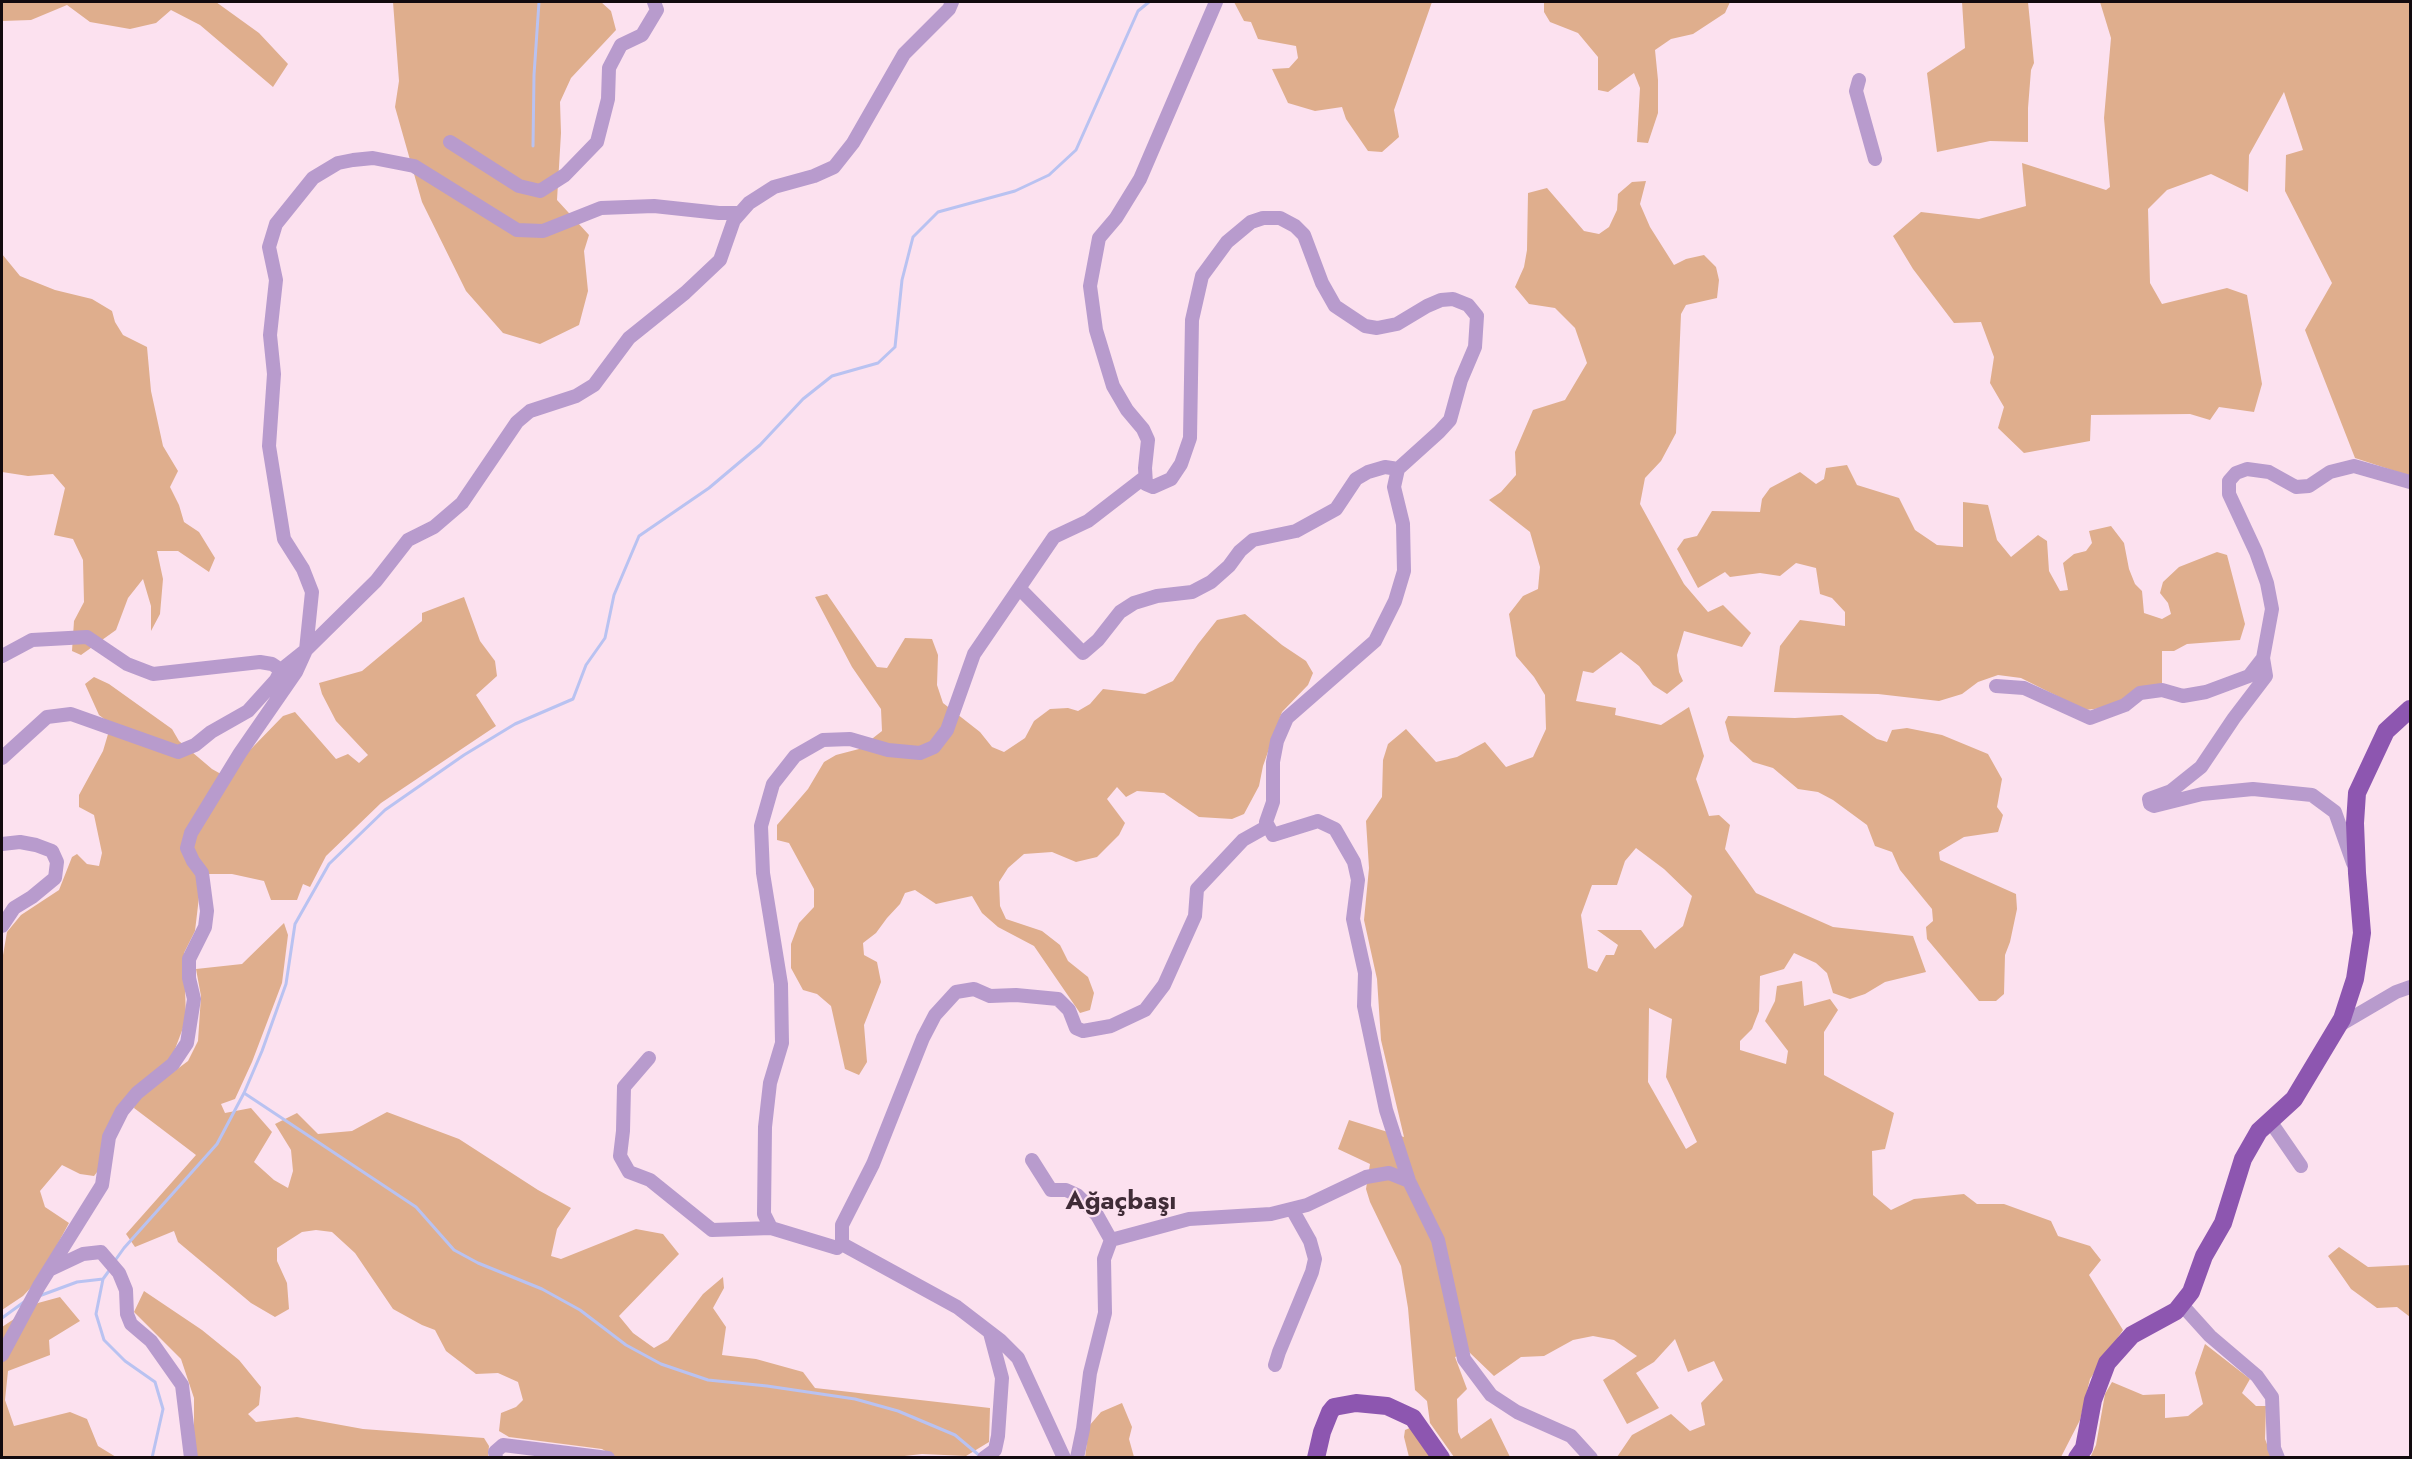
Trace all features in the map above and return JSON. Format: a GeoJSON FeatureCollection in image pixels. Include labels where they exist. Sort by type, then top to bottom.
{"type":"FeatureCollection","features":[{"type":"Feature","properties":{"kind":"main road"},"geometry":{"type":"LineString","coordinates":[[2078,1458],[2084,1448],[2093,1400],[2107,1363],[2132,1335],[2176,1311],[2191,1292],[2204,1256],[2223,1223],[2243,1159],[2259,1131],[2294,1099],[2342,1019],[2355,979],[2362,933],[2356,873],[2357,793],[2386,731],[2410,709]]}},
{"type":"Feature","properties":{"kind":"main road"},"geometry":{"type":"LineString","coordinates":[[1316,1458],[1329,1412],[1334,1407],[1356,1403],[1387,1406],[1413,1418],[1441,1458]]}},
{"type":"Feature","properties":{"kind":"street"},"geometry":{"type":"LineString","coordinates":[[450,142],[519,186],[540,191],[557,180],[597,142],[608,99],[609,68],[621,45],[642,35],[657,10],[654,2]]}},
{"type":"Feature","properties":{"kind":"street"},"geometry":{"type":"LineString","coordinates":[[2,758],[47,717],[71,714],[178,752],[195,745],[211,732],[248,711],[276,680],[281,670],[306,650],[376,581],[408,540],[434,527],[462,503],[517,422],[530,411],[576,396],[594,384],[629,338],[685,293],[720,260],[734,220],[749,203],[774,187],[814,176],[834,167],[853,142],[904,54],[949,9],[952,2]]}},
{"type":"Feature","properties":{"kind":"street"},"geometry":{"type":"LineString","coordinates":[[1216,2],[1140,179],[1116,218],[1099,238],[1090,286],[1096,330],[1113,386],[1148,440],[1145,477],[1146,484],[1153,487],[1171,479],[1181,464],[1190,438],[1192,320],[1202,276],[1227,242],[1251,222],[1263,218],[1280,218],[1295,226],[1304,235],[1322,283],[1335,306],[1365,326],[1377,328],[1397,324],[1441,300],[1453,299],[1468,305],[1476,316],[1475,347],[1449,420],[1398,469],[1394,487],[1403,524],[1404,571],[1395,601],[1375,641],[1287,718],[1277,741],[1273,762],[1273,801],[1266,822],[1273,835],[1318,821],[1335,829],[1354,862],[1358,880],[1353,919],[1365,973],[1364,1006],[1386,1110],[1409,1181],[1438,1240],[1464,1359],[1491,1395],[1517,1412],[1571,1436],[1591,1458]]}},
{"type":"Feature","properties":{"kind":"street"},"geometry":{"type":"LineString","coordinates":[[1859,80],[1856,91],[1875,159]]}},
{"type":"Feature","properties":{"kind":"street"},"geometry":{"type":"LineString","coordinates":[[2,1355],[102,1185],[109,1137],[122,1111],[136,1093],[173,1064],[188,1043],[194,999],[189,978],[189,959],[205,927],[207,911],[202,873],[193,861],[188,848],[191,833],[240,753],[296,672],[306,650],[312,592],[303,569],[284,539],[269,446],[274,374],[270,335],[276,280],[269,247],[276,224],[314,178],[338,164],[373,158],[414,166],[517,230],[543,231],[601,208],[654,206],[740,213]]}},
{"type":"Feature","properties":{"kind":"street"},"geometry":{"type":"LineString","coordinates":[[2356,873],[2335,812],[2312,795],[2253,789],[2202,794],[2154,806],[2150,804],[2149,799],[2171,791],[2201,767],[2266,676],[2263,658],[2272,609],[2256,552],[2229,494],[2229,482],[2236,473],[2247,469],[2269,472],[2296,487],[2309,486],[2330,472],[2354,466],[2410,482]]}},
{"type":"Feature","properties":{"kind":"street"},"geometry":{"type":"LineString","coordinates":[[1020,589],[1083,653],[1098,640],[1120,612],[1134,603],[1157,596],[1192,592],[1211,582],[1253,540],[1296,531],[1336,509],[1356,480],[1368,472],[1385,467],[1398,469]]}},
{"type":"Feature","properties":{"kind":"street"},"geometry":{"type":"LineString","coordinates":[[771,1228],[764,1214],[765,1127],[770,1083],[782,1043],[781,984],[763,873],[762,826],[773,784],[795,756],[823,740],[849,739],[888,750],[921,753],[934,747],[946,730],[974,654],[1054,537],[1088,521],[1145,477]]}},
{"type":"Feature","properties":{"kind":"street"},"geometry":{"type":"LineString","coordinates":[[2,656],[32,640],[87,637],[127,664],[153,674],[260,662],[272,664],[281,670]]}},
{"type":"Feature","properties":{"kind":"street"},"geometry":{"type":"LineString","coordinates":[[1996,686],[2024,688],[2090,718],[2125,705],[2140,693],[2162,690],[2183,696],[2206,692],[2249,676],[2263,658]]}},
{"type":"Feature","properties":{"kind":"street"},"geometry":{"type":"LineString","coordinates":[[842,1244],[842,1225],[881,1146],[923,1038],[935,1015],[956,992],[974,989],[990,996],[1016,995],[1058,999],[1069,1010],[1076,1028],[1083,1031],[1111,1026],[1145,1010],[1164,985],[1195,916],[1197,889],[1243,840],[1268,826]]}},
{"type":"Feature","properties":{"kind":"street"},"geometry":{"type":"LineString","coordinates":[[2,844],[20,842],[36,845],[52,851],[57,862],[55,878],[14,908],[2,926]]}},
{"type":"Feature","properties":{"kind":"street"},"geometry":{"type":"LineString","coordinates":[[2338,1026],[2396,992],[2410,987]]}},
{"type":"Feature","properties":{"kind":"street"},"geometry":{"type":"LineString","coordinates":[[649,1058],[624,1087],[620,1156],[629,1172],[650,1180],[712,1230],[771,1228],[837,1248],[842,1244]]}},
{"type":"Feature","properties":{"kind":"street"},"geometry":{"type":"LineString","coordinates":[[2270,1121],[2301,1166]]}},
{"type":"Feature","properties":{"kind":"street"},"geometry":{"type":"LineString","coordinates":[[1032,1160],[1051,1190],[1066,1190],[1077,1195],[1097,1215],[1111,1240],[1104,1259],[1105,1312],[1090,1373],[1077,1458]]}},
{"type":"Feature","properties":{"kind":"street"},"geometry":{"type":"LineString","coordinates":[[1111,1240],[1189,1219],[1271,1214],[1292,1209],[1307,1205],[1366,1177],[1389,1173],[1409,1181]]}},
{"type":"Feature","properties":{"kind":"street"},"geometry":{"type":"LineString","coordinates":[[1275,1365],[1315,1259],[1310,1241],[1292,1209]]}},
{"type":"Feature","properties":{"kind":"street"},"geometry":{"type":"LineString","coordinates":[[842,1244],[957,1307],[1018,1358],[1064,1458]]}},
{"type":"Feature","properties":{"kind":"street"},"geometry":{"type":"LineString","coordinates":[[50,1270],[83,1254],[101,1252],[119,1273],[126,1290],[127,1314],[131,1324],[151,1341],[182,1385],[191,1458]]}},
{"type":"Feature","properties":{"kind":"street"},"geometry":{"type":"LineString","coordinates":[[2182,1305],[2210,1336],[2258,1376],[2272,1397],[2274,1448],[2278,1458]]}},
{"type":"Feature","properties":{"kind":"street"},"geometry":{"type":"LineString","coordinates":[[984,1458],[995,1450],[1002,1378],[990,1333]]}},
{"type":"Feature","properties":{"kind":"street"},"geometry":{"type":"LineString","coordinates":[[496,1458],[495,1452],[503,1445],[608,1458]]}},
{"type":"Feature","properties":{"kind":"shaded area"},"geometry":{"type":"Polygon","coordinates":[[[2,2],[216,2],[259,33],[288,64],[273,87],[200,25],[171,10],[156,23],[130,29],[90,22],[67,5],[31,20],[2,21],[2,2]]]}},
{"type":"Feature","properties":{"kind":"shaded area"},"geometry":{"type":"Polygon","coordinates":[[[393,2],[601,2],[611,11],[616,30],[571,78],[560,102],[561,133],[557,200],[589,235],[584,251],[588,291],[579,325],[540,344],[503,333],[466,291],[422,202],[395,107],[399,81],[393,2]]]}},
{"type":"Feature","properties":{"kind":"shaded area"},"geometry":{"type":"Polygon","coordinates":[[[1234,2],[1432,2],[1394,110],[1399,137],[1382,152],[1368,151],[1346,119],[1342,107],[1315,111],[1288,103],[1272,69],[1289,68],[1298,58],[1296,46],[1258,39],[1251,22],[1244,21],[1234,2]]]}},
{"type":"Feature","properties":{"kind":"shaded area"},"geometry":{"type":"Polygon","coordinates":[[[1544,2],[1730,2],[1725,13],[1693,34],[1671,39],[1655,50],[1658,113],[1648,143],[1637,142],[1640,88],[1634,73],[1608,92],[1598,90],[1598,57],[1578,33],[1550,22],[1544,12],[1544,2]]]}},
{"type":"Feature","properties":{"kind":"shaded area"},"geometry":{"type":"Polygon","coordinates":[[[1962,2],[2028,2],[2034,63],[2031,70],[2028,108],[2028,142],[1990,141],[1937,152],[1927,73],[1965,48],[1962,2]]]}},
{"type":"Feature","properties":{"kind":"shaded area"},"geometry":{"type":"Polygon","coordinates":[[[2100,2],[2410,2],[2410,476],[2355,458],[2305,330],[2332,283],[2285,191],[2286,155],[2303,150],[2284,92],[2249,155],[2248,192],[2211,174],[2167,190],[2148,209],[2150,283],[2162,304],[2227,288],[2247,295],[2262,384],[2254,412],[2219,407],[2210,420],[2190,414],[2091,415],[2090,441],[2024,453],[1998,428],[2004,407],[1990,383],[1994,357],[1981,322],[1954,323],[1913,269],[1893,236],[1921,212],[1979,219],[2026,206],[2022,163],[2106,190],[2110,187],[2104,118],[2111,38],[2100,2]]]}},
{"type":"Feature","properties":{"kind":"shaded area"},"geometry":{"type":"Polygon","coordinates":[[[1646,181],[1640,204],[1650,227],[1674,265],[1686,259],[1704,255],[1716,267],[1719,280],[1717,298],[1686,305],[1681,314],[1676,433],[1661,461],[1645,478],[1640,504],[1684,584],[1708,612],[1723,605],[1751,633],[1742,647],[1684,631],[1677,655],[1679,672],[1683,681],[1667,694],[1653,685],[1639,666],[1621,652],[1593,673],[1583,671],[1576,701],[1616,708],[1615,715],[1661,725],[1689,707],[1704,756],[1696,779],[1709,816],[1719,815],[1730,825],[1725,849],[1756,893],[1833,927],[1913,936],[1926,972],[1885,982],[1865,994],[1850,999],[1833,993],[1827,973],[1816,963],[1794,953],[1784,969],[1760,976],[1759,1011],[1752,1029],[1740,1041],[1740,1050],[1786,1064],[1788,1051],[1765,1021],[1775,1001],[1777,986],[1802,981],[1804,1006],[1830,999],[1838,1010],[1824,1032],[1824,1075],[1894,1113],[1885,1149],[1872,1151],[1873,1195],[1891,1210],[1914,1199],[1964,1194],[1977,1204],[2004,1204],[2051,1221],[2058,1236],[2090,1246],[2101,1260],[2089,1275],[2123,1330],[2090,1379],[2080,1420],[2061,1457],[1617,1457],[1632,1435],[1671,1414],[1690,1431],[1705,1425],[1701,1403],[1723,1380],[1714,1361],[1688,1372],[1675,1339],[1654,1362],[1636,1373],[1659,1408],[1627,1424],[1603,1380],[1637,1356],[1614,1340],[1593,1336],[1573,1340],[1544,1356],[1521,1357],[1494,1376],[1469,1352],[1455,1357],[1467,1389],[1457,1399],[1458,1432],[1461,1439],[1491,1418],[1510,1457],[1454,1457],[1430,1423],[1427,1401],[1415,1390],[1408,1308],[1401,1266],[1366,1189],[1370,1164],[1338,1149],[1349,1120],[1404,1137],[1381,1040],[1377,979],[1364,920],[1369,868],[1366,821],[1382,797],[1383,760],[1388,744],[1406,729],[1436,762],[1457,757],[1485,742],[1506,767],[1533,757],[1546,729],[1545,695],[1534,677],[1516,656],[1509,614],[1523,596],[1538,589],[1540,567],[1530,532],[1489,500],[1501,492],[1516,475],[1515,452],[1533,410],[1565,400],[1587,363],[1575,328],[1555,308],[1529,304],[1515,287],[1524,267],[1527,250],[1528,193],[1547,188],[1584,231],[1599,234],[1609,227],[1617,210],[1618,194],[1632,182],[1646,181]],[[1636,848],[1625,861],[1617,885],[1592,885],[1581,915],[1588,968],[1597,972],[1606,955],[1614,955],[1618,945],[1597,930],[1641,930],[1655,949],[1683,926],[1692,896],[1664,869],[1636,848]],[[1649,1008],[1648,1082],[1686,1149],[1697,1142],[1666,1077],[1672,1019],[1649,1008]]]}},
{"type":"Feature","properties":{"kind":"shaded area"},"geometry":{"type":"Polygon","coordinates":[[[2,254],[20,276],[55,290],[92,299],[112,311],[115,322],[123,335],[147,347],[151,391],[163,446],[178,471],[170,487],[184,522],[199,532],[215,558],[209,572],[178,551],[157,551],[163,579],[160,614],[151,631],[151,606],[143,579],[128,598],[116,630],[81,655],[72,651],[74,621],[84,602],[83,560],[73,539],[54,535],[65,488],[53,474],[28,476],[2,472],[2,254]]]}},
{"type":"Feature","properties":{"kind":"shaded area"},"geometry":{"type":"Polygon","coordinates":[[[1847,465],[1857,485],[1899,498],[1915,530],[1937,545],[1963,547],[1963,502],[1988,505],[1997,540],[2011,557],[2038,535],[2047,541],[2049,571],[2060,591],[2068,590],[2063,563],[2074,554],[2086,551],[2092,543],[2089,531],[2111,526],[2124,543],[2129,569],[2135,584],[2142,591],[2144,613],[2162,619],[2171,614],[2168,603],[2160,593],[2163,582],[2179,567],[2217,552],[2227,555],[2245,624],[2240,640],[2187,644],[2174,651],[2162,651],[2162,683],[2103,708],[2085,710],[2021,678],[1998,675],[1978,682],[1962,694],[1939,701],[1878,694],[1774,692],[1780,646],[1800,620],[1845,626],[1845,612],[1832,598],[1820,594],[1816,568],[1796,563],[1780,576],[1760,573],[1730,577],[1725,572],[1698,588],[1677,549],[1684,539],[1697,536],[1712,511],[1760,512],[1762,499],[1770,488],[1800,472],[1816,484],[1824,479],[1826,468],[1847,465]]]}},
{"type":"Feature","properties":{"kind":"shaded area"},"geometry":{"type":"Polygon","coordinates":[[[827,594],[877,667],[887,668],[905,638],[932,639],[938,655],[937,685],[943,703],[980,732],[992,747],[1004,752],[1025,738],[1034,721],[1050,709],[1068,708],[1078,711],[1090,704],[1103,689],[1145,694],[1173,681],[1217,620],[1245,614],[1282,645],[1306,661],[1313,673],[1308,685],[1282,712],[1263,766],[1259,786],[1244,814],[1232,819],[1199,817],[1164,793],[1137,791],[1126,797],[1117,787],[1107,799],[1125,823],[1119,835],[1097,857],[1076,862],[1052,852],[1024,854],[1008,868],[999,882],[1000,906],[1006,919],[1042,931],[1060,945],[1068,961],[1088,977],[1094,993],[1090,1010],[1080,1013],[1034,946],[998,927],[982,913],[972,896],[936,904],[915,890],[905,893],[900,904],[876,933],[863,943],[864,955],[877,962],[881,982],[864,1025],[867,1062],[859,1075],[845,1069],[831,1006],[817,994],[803,990],[791,968],[791,944],[799,923],[814,907],[814,889],[789,843],[777,840],[777,825],[808,789],[824,762],[836,755],[859,749],[882,731],[881,709],[852,667],[815,597],[827,594]]]}},
{"type":"Feature","properties":{"kind":"shaded area"},"geometry":{"type":"Polygon","coordinates":[[[464,597],[480,641],[495,661],[497,676],[476,695],[496,726],[381,803],[326,856],[310,887],[303,884],[297,900],[271,900],[264,881],[232,874],[196,874],[199,897],[195,931],[184,953],[186,1020],[172,1057],[140,1083],[118,1106],[102,1139],[101,1167],[94,1176],[80,1174],[62,1165],[40,1191],[45,1207],[69,1223],[38,1280],[23,1296],[2,1310],[2,961],[7,932],[21,915],[59,890],[72,857],[77,854],[87,864],[99,866],[102,853],[94,815],[79,807],[79,795],[103,751],[111,724],[99,715],[85,684],[94,677],[109,684],[172,729],[179,741],[212,769],[228,778],[250,750],[283,716],[295,712],[336,759],[348,754],[359,763],[368,755],[336,721],[319,683],[362,671],[422,621],[422,613],[464,597]]]}},
{"type":"Feature","properties":{"kind":"shaded area"},"geometry":{"type":"Polygon","coordinates":[[[1842,715],[1877,739],[1887,742],[1892,730],[1907,728],[1942,735],[1988,754],[2002,779],[1997,807],[2003,815],[1998,832],[1964,837],[1939,852],[1940,860],[2016,894],[2017,909],[2005,955],[2004,994],[1996,1001],[1979,1001],[1927,939],[1926,927],[1933,921],[1932,909],[1900,870],[1892,852],[1875,846],[1867,825],[1833,800],[1818,792],[1798,789],[1773,768],[1753,762],[1730,741],[1725,722],[1728,716],[1795,718],[1842,715]]]}},
{"type":"Feature","properties":{"kind":"shaded area"},"geometry":{"type":"Polygon","coordinates":[[[284,923],[288,935],[282,983],[252,1062],[235,1099],[221,1104],[225,1113],[251,1108],[272,1132],[254,1162],[274,1180],[288,1188],[293,1171],[291,1150],[275,1124],[297,1113],[318,1134],[352,1131],[387,1112],[459,1139],[538,1190],[571,1208],[557,1229],[551,1256],[561,1259],[636,1229],[663,1234],[679,1254],[619,1316],[633,1333],[654,1348],[668,1340],[703,1294],[723,1277],[724,1288],[713,1308],[726,1327],[722,1355],[756,1359],[803,1372],[815,1388],[990,1408],[989,1442],[966,1456],[922,1454],[887,1458],[617,1458],[602,1449],[509,1437],[499,1431],[501,1413],[516,1407],[523,1400],[518,1382],[498,1373],[476,1374],[446,1351],[435,1330],[393,1309],[355,1253],[332,1232],[316,1230],[302,1232],[277,1248],[277,1261],[287,1283],[289,1309],[275,1317],[251,1303],[178,1242],[174,1231],[135,1247],[126,1234],[196,1155],[134,1108],[136,1100],[188,1061],[198,1041],[201,996],[196,969],[242,964],[284,923]]]}},
{"type":"Feature","properties":{"kind":"shaded area"},"geometry":{"type":"Polygon","coordinates":[[[2339,1247],[2368,1267],[2410,1265],[2410,1317],[2397,1307],[2377,1308],[2351,1289],[2328,1256],[2339,1247]]]}},
{"type":"Feature","properties":{"kind":"shaded area"},"geometry":{"type":"Polygon","coordinates":[[[144,1291],[202,1330],[239,1360],[261,1387],[259,1405],[248,1414],[256,1422],[297,1417],[363,1429],[484,1438],[489,1446],[488,1457],[197,1457],[194,1398],[181,1359],[134,1312],[144,1291]]]}},
{"type":"Feature","properties":{"kind":"shaded area"},"geometry":{"type":"Polygon","coordinates":[[[60,1297],[80,1321],[49,1340],[50,1355],[8,1371],[5,1400],[14,1426],[70,1412],[87,1419],[98,1446],[116,1457],[2,1458],[2,1327],[38,1303],[60,1297]]]}},
{"type":"Feature","properties":{"kind":"shaded area"},"geometry":{"type":"Polygon","coordinates":[[[2205,1344],[2250,1379],[2242,1393],[2256,1406],[2266,1406],[2265,1439],[2272,1457],[2090,1458],[2096,1445],[2105,1394],[2112,1382],[2143,1395],[2165,1394],[2165,1418],[2188,1416],[2203,1404],[2195,1373],[2205,1344]]]}},
{"type":"Feature","properties":{"kind":"shaded area"},"geometry":{"type":"Polygon","coordinates":[[[1122,1403],[1132,1427],[1129,1439],[1134,1457],[1085,1458],[1089,1426],[1101,1412],[1122,1403]]]}},
{"type":"Feature","properties":{"kind":"shaded area"},"geometry":{"type":"Polygon","coordinates":[[[1412,1427],[1434,1457],[1409,1457],[1404,1437],[1405,1430],[1412,1427]]]}},
{"type":"Feature","properties":{"kind":"waterway"},"geometry":{"type":"LineString","coordinates":[[533,146],[534,75],[539,2]]}},
{"type":"Feature","properties":{"kind":"waterway"},"geometry":{"type":"LineString","coordinates":[[114,1262],[217,1144],[244,1093],[286,984],[295,924],[329,864],[385,810],[464,755],[515,724],[573,699],[586,665],[605,638],[614,595],[639,536],[709,488],[760,445],[803,399],[832,376],[878,363],[895,347],[902,280],[913,237],[938,212],[1015,191],[1049,175],[1076,150],[1138,11],[1149,2]]}},
{"type":"Feature","properties":{"kind":"waterway"},"geometry":{"type":"LineString","coordinates":[[244,1093],[416,1207],[454,1250],[478,1263],[542,1289],[580,1310],[626,1345],[661,1364],[708,1380],[855,1399],[898,1411],[955,1435],[980,1456]]}},
{"type":"Feature","properties":{"kind":"waterway"},"geometry":{"type":"LineString","coordinates":[[39,1296],[77,1282],[103,1279],[111,1268]]}},
{"type":"Feature","properties":{"kind":"waterway"},"geometry":{"type":"LineString","coordinates":[[103,1279],[96,1314],[104,1340],[125,1361],[155,1382],[163,1409],[152,1458]]}},
{"type":"Feature","properties":{"kind":"waterway"},"geometry":{"type":"LineString","coordinates":[[2,1318],[24,1302]]}},
{"type":"Feature","properties":{"kind":"district","name":"Ağaçbaşı"},"geometry":{"type":"Point","coordinates":[1121,1203]}}]}
